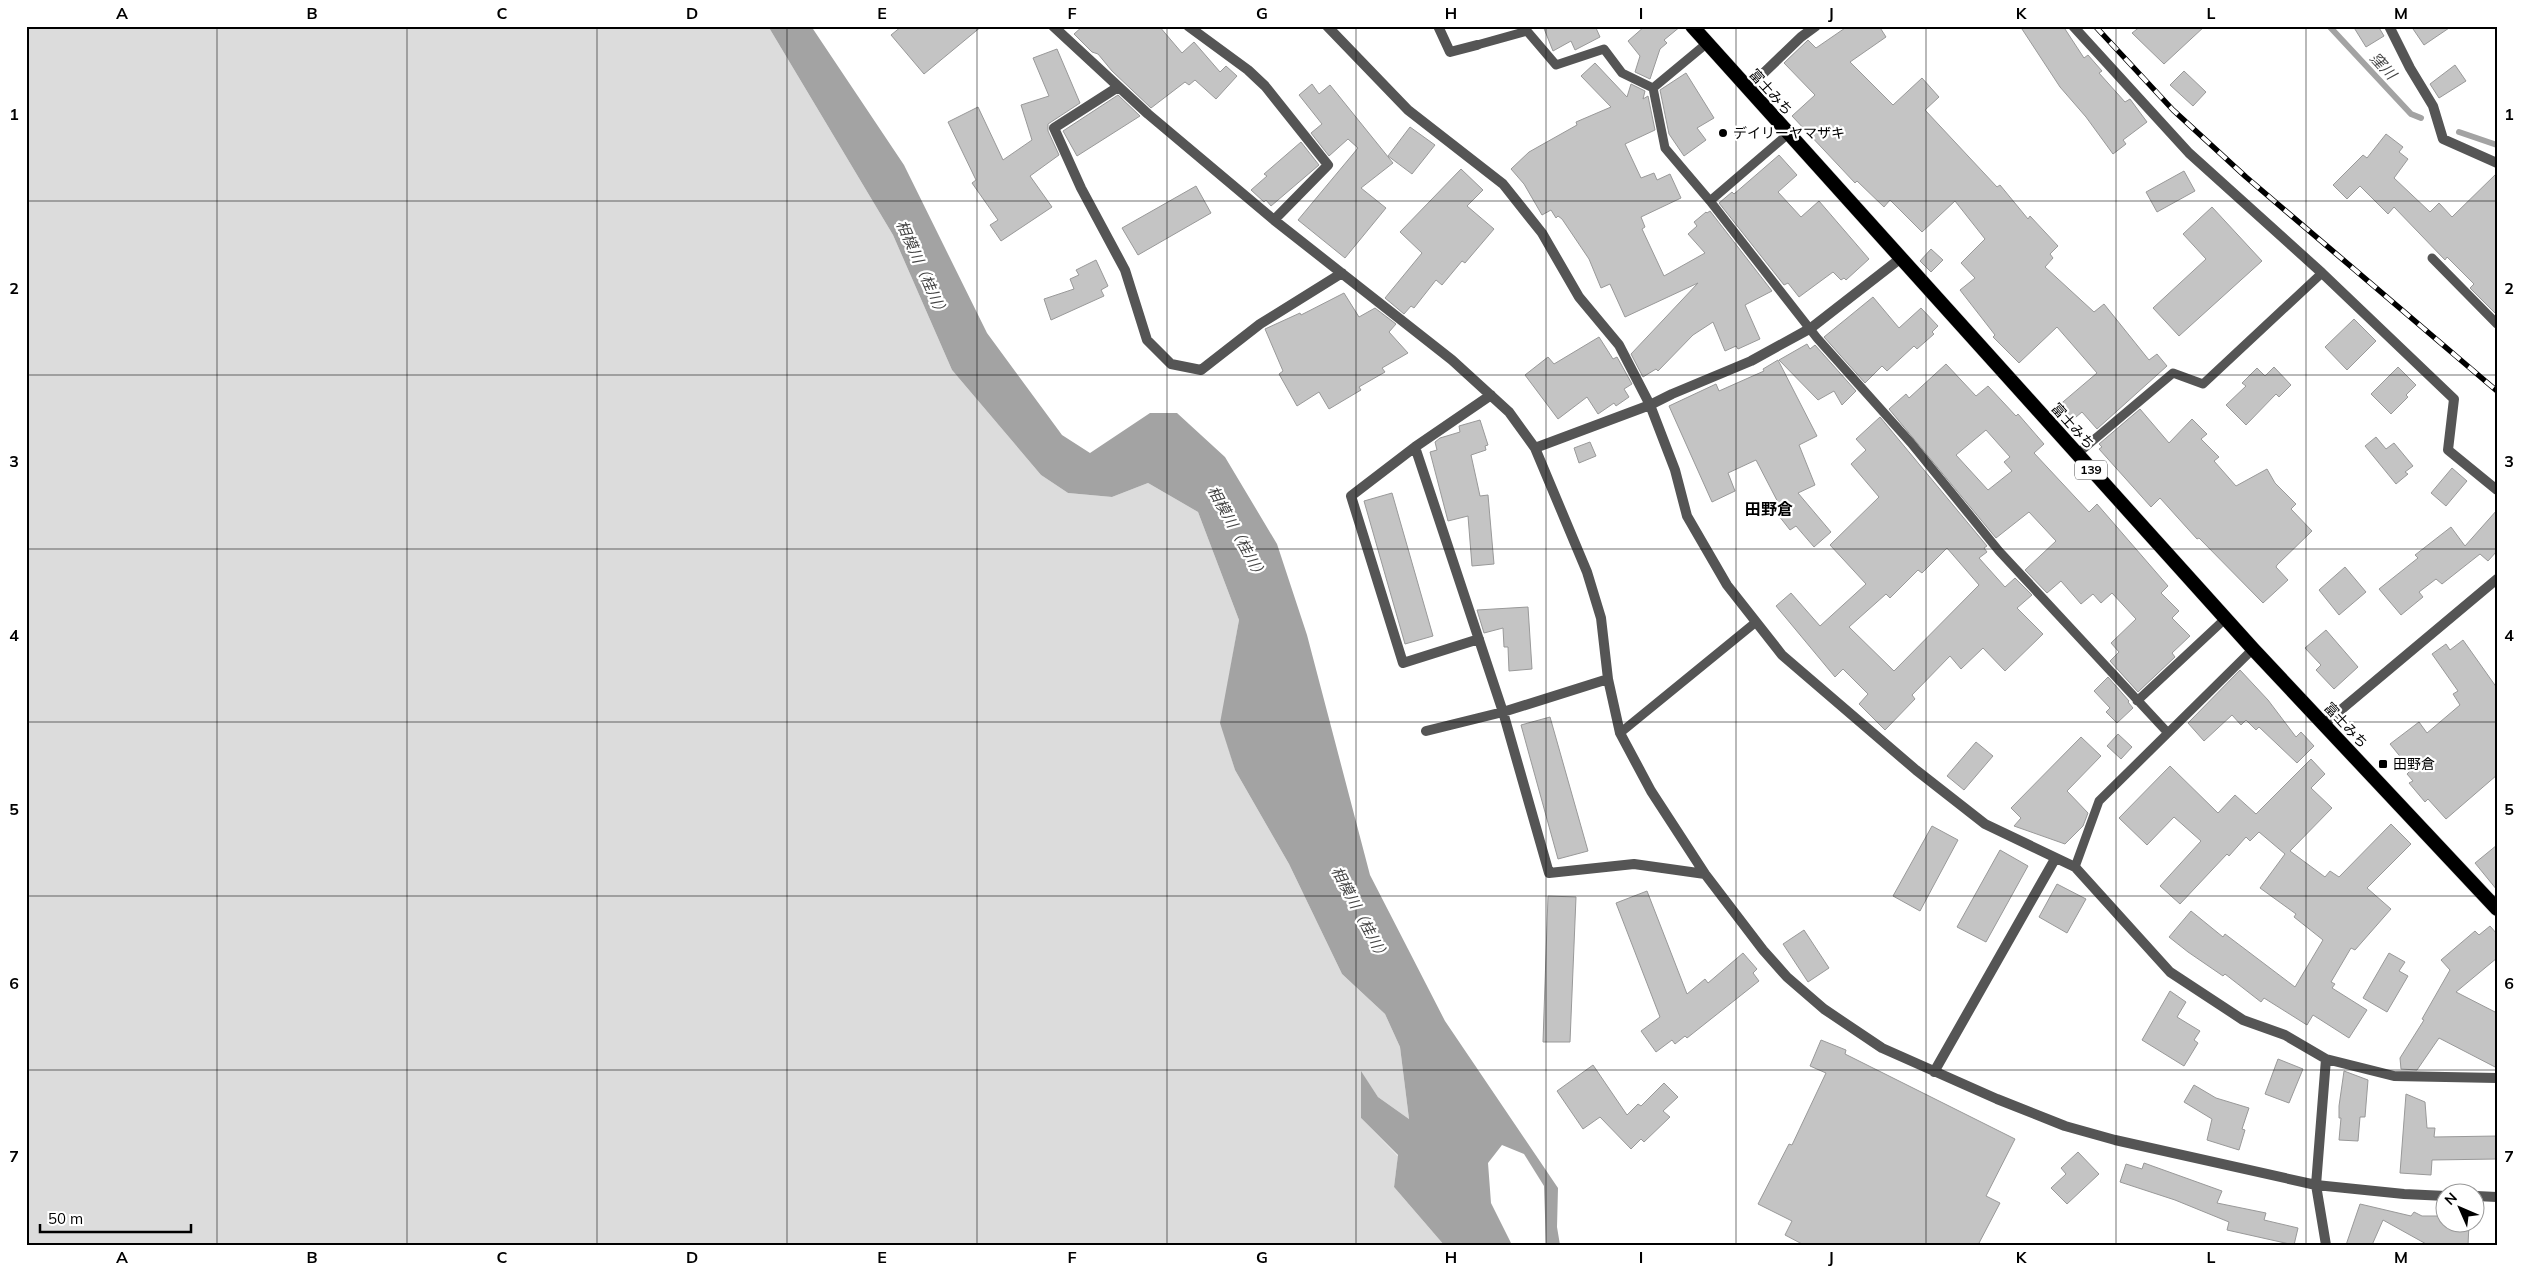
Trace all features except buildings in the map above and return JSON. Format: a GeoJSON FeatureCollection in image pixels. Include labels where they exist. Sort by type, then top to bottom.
{"type":"FeatureCollection","features":[{"type":"Feature","properties":{"kind":"highway","name":"富士みち"},"geometry":{"type":"LineString","coordinates":[[1692,26],[1706,44],[2253,649],[2497,908]]}},
{"type":"Feature","properties":{"kind":"street"},"geometry":{"type":"LineString","coordinates":[[1054,26],[1118,87],[1274,220],[1452,360],[1509,412],[1535,448],[1587,572],[1601,618],[1608,679],[1620,733],[1651,791],[1705,874],[1763,950],[1787,977],[1824,1009],[1882,1048],[1934,1072],[2065,1126],[2115,1140],[2316,1185],[2436,1196]]}},
{"type":"Feature","properties":{"kind":"street"},"geometry":{"type":"LineString","coordinates":[[1188,26],[1248,70],[1265,86],[1328,165],[1274,220]]}},
{"type":"Feature","properties":{"kind":"street"},"geometry":{"type":"LineString","coordinates":[[1327,26],[1408,110],[1503,184],[1542,233],[1580,297],[1618,345],[1650,405],[1675,470],[1687,516],[1727,585],[1782,655],[1924,776],[1984,824],[2075,867],[2170,972],[2243,1020],[2285,1035],[2326,1059],[2394,1076],[2497,1078]]}},
{"type":"Feature","properties":{"kind":"street"},"geometry":{"type":"LineString","coordinates":[[1438,26],[1450,52],[1477,46]]}},
{"type":"Feature","properties":{"kind":"street"},"geometry":{"type":"LineString","coordinates":[[1747,89],[1801,37],[1816,26]]}},
{"type":"Feature","properties":{"kind":"street"},"geometry":{"type":"LineString","coordinates":[[2073,26],[2188,153],[2322,273],[2454,399],[2448,450],[2497,490]]}},
{"type":"Feature","properties":{"kind":"street"},"geometry":{"type":"LineString","coordinates":[[2389,26],[2410,68],[2433,106],[2443,139],[2497,163]]}},
{"type":"Feature","properties":{"kind":"street"},"geometry":{"type":"LineString","coordinates":[[1118,87],[1054,128],[1081,188],[1125,270],[1147,340],[1171,364],[1201,370],[1260,324],[1342,273]]}},
{"type":"Feature","properties":{"kind":"street"},"geometry":{"type":"LineString","coordinates":[[1535,448],[1650,405],[1751,361],[1811,328],[1901,258]]}},
{"type":"Feature","properties":{"kind":"street"},"geometry":{"type":"LineString","coordinates":[[1479,639],[1402,663],[1351,496],[1415,447],[1491,395]]}},
{"type":"Feature","properties":{"kind":"street"},"geometry":{"type":"LineString","coordinates":[[1415,447],[1503,712],[1549,873],[1634,864],[1705,874]]}},
{"type":"Feature","properties":{"kind":"street"},"geometry":{"type":"LineString","coordinates":[[2324,724],[2497,579]]}},
{"type":"Feature","properties":{"kind":"street"},"geometry":{"type":"LineString","coordinates":[[1426,731],[1503,712],[1608,679]]}},
{"type":"Feature","properties":{"kind":"street"},"geometry":{"type":"LineString","coordinates":[[1934,1072],[2055,859]]}},
{"type":"Feature","properties":{"kind":"street"},"geometry":{"type":"LineString","coordinates":[[2326,1059],[2316,1185],[2326,1245]]}},
{"type":"Feature","properties":{"kind":"lane"},"geometry":{"type":"LineString","coordinates":[[1477,46],[1527,31],[1556,65],[1604,49],[1622,73],[1653,88]]}},
{"type":"Feature","properties":{"kind":"lane"},"geometry":{"type":"LineString","coordinates":[[1653,88],[1706,44]]}},
{"type":"Feature","properties":{"kind":"lane"},"geometry":{"type":"LineString","coordinates":[[1653,88],[1665,148],[1710,201],[1817,338],[1911,443],[1999,551],[2168,733]]}},
{"type":"Feature","properties":{"kind":"lane"},"geometry":{"type":"LineString","coordinates":[[1710,201],[1788,134]]}},
{"type":"Feature","properties":{"kind":"lane"},"geometry":{"type":"LineString","coordinates":[[2432,258],[2497,324]]}},
{"type":"Feature","properties":{"kind":"lane"},"geometry":{"type":"LineString","coordinates":[[2077,454],[2173,374],[2204,384],[2322,273]]}},
{"type":"Feature","properties":{"kind":"lane"},"geometry":{"type":"LineString","coordinates":[[2138,701],[2226,618]]}},
{"type":"Feature","properties":{"kind":"lane"},"geometry":{"type":"LineString","coordinates":[[1620,733],[1756,622]]}},
{"type":"Feature","properties":{"kind":"lane"},"geometry":{"type":"LineString","coordinates":[[2075,867],[2098,801],[2253,649]]}},
{"type":"Feature","properties":{"kind":"shaded area"},"geometry":{"type":"Polygon","coordinates":[[[26,26],[768,26],[893,235],[952,370],[1041,475],[1068,493],[1112,497],[1148,483],[1198,512],[1239,620],[1221,723],[1235,770],[1289,864],[1342,974],[1385,1014],[1400,1047],[1409,1119],[1378,1097],[1361,1072],[1361,1118],[1398,1156],[1394,1187],[1444,1245],[26,1245],[26,26]]]}},
{"type":"Feature","properties":{"kind":"water","name":"相模川（桂川）"},"geometry":{"type":"Polygon","coordinates":[[[768,26],[811,26],[904,165],[987,333],[1062,435],[1090,453],[1150,413],[1177,413],[1225,457],[1277,544],[1307,635],[1370,875],[1445,1021],[1558,1188],[1557,1227],[1560,1245],[1546,1245],[1544,1186],[1524,1154],[1502,1145],[1488,1163],[1491,1203],[1512,1245],[1444,1245],[1394,1187],[1398,1155],[1361,1118],[1361,1071],[1378,1097],[1409,1119],[1400,1047],[1385,1014],[1342,974],[1289,864],[1235,770],[1220,723],[1239,620],[1198,512],[1148,483],[1112,497],[1068,493],[1041,475],[952,370],[893,235],[768,26]]]}},
{"type":"Feature","properties":{"kind":"waterway","name":"窪川"},"geometry":{"type":"LineString","coordinates":[[2329,26],[2411,114],[2421,118]]}},
{"type":"Feature","properties":{"kind":"waterway","name":"窪川"},"geometry":{"type":"LineString","coordinates":[[2459,132],[2497,145]]}},
{"type":"Feature","properties":{"kind":"railway"},"geometry":{"type":"LineString","coordinates":[[2095,26],[2173,110],[2246,177],[2497,391]]}},
{"type":"Feature","properties":{"kind":"place","name":"デイリーヤマザキ"},"geometry":{"type":"Point","coordinates":[1723,133]}},
{"type":"Feature","properties":{"kind":"place","name":"田野倉"},"geometry":{"type":"Point","coordinates":[2383,764]}},
{"type":"Feature","properties":{"kind":"district","name":"田野倉"},"geometry":{"type":"Point","coordinates":[1769,509]}}]}
